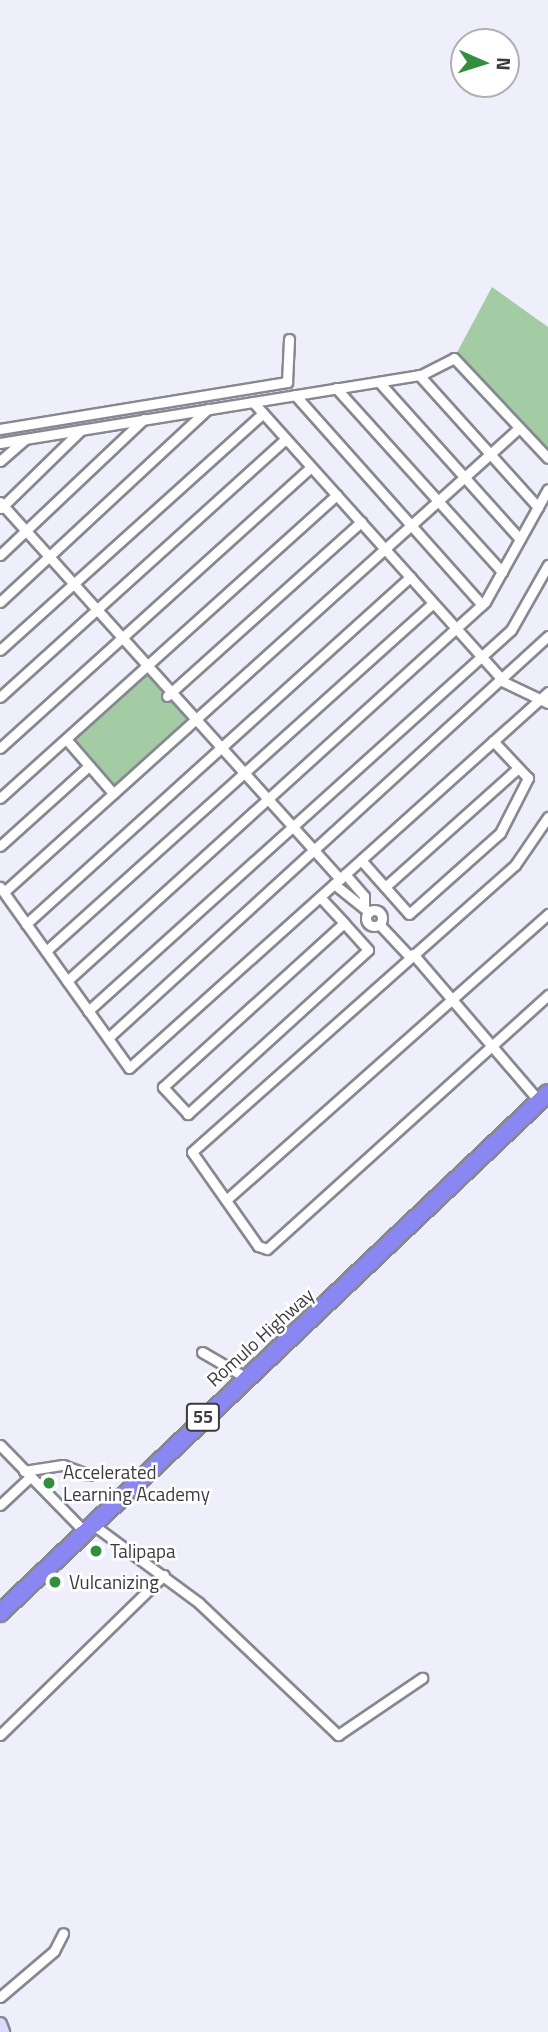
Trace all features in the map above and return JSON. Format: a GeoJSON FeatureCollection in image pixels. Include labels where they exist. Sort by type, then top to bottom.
{"type":"FeatureCollection","features":[{"type":"Feature","properties":{"kind":"highway","name":"Romulo Highway"},"geometry":{"type":"LineString","coordinates":[[0,1613],[245,1377],[544,1097]]}},
{"type":"Feature","properties":{"kind":"main road"},"geometry":{"type":"LineString","coordinates":[[0,2024],[3,2032]]}},
{"type":"Feature","properties":{"kind":"street"},"geometry":{"type":"LineString","coordinates":[[0,429],[287,382],[289,339]]}},
{"type":"Feature","properties":{"kind":"street"},"geometry":{"type":"LineString","coordinates":[[0,443],[419,375],[454,358],[548,458]]}},
{"type":"Feature","properties":{"kind":"street"},"geometry":{"type":"LineString","coordinates":[[419,375],[538,507]]}},
{"type":"Feature","properties":{"kind":"street"},"geometry":{"type":"LineString","coordinates":[[379,382],[520,539]]}},
{"type":"Feature","properties":{"kind":"street"},"geometry":{"type":"LineString","coordinates":[[336,388],[502,572]]}},
{"type":"Feature","properties":{"kind":"street"},"geometry":{"type":"LineString","coordinates":[[295,395],[482,605]]}},
{"type":"Feature","properties":{"kind":"street"},"geometry":{"type":"LineString","coordinates":[[253,402],[337,495],[385,549],[410,577],[433,603],[505,682],[546,698],[493,741],[130,1068],[2,889],[196,720],[385,549],[411,525],[438,501],[464,477],[519,428]]}},
{"type":"Feature","properties":{"kind":"street"},"geometry":{"type":"LineString","coordinates":[[0,602],[208,409]]}},
{"type":"Feature","properties":{"kind":"street"},"geometry":{"type":"LineString","coordinates":[[0,650],[263,413]]}},
{"type":"Feature","properties":{"kind":"street"},"geometry":{"type":"LineString","coordinates":[[0,555],[144,419]]}},
{"type":"Feature","properties":{"kind":"street"},"geometry":{"type":"LineString","coordinates":[[81,430],[1,506],[50,557],[169,694],[196,720],[366,910],[381,913],[380,925],[412,956],[493,1047],[544,1097]]}},
{"type":"Feature","properties":{"kind":"street"},"geometry":{"type":"LineString","coordinates":[[0,461],[25,439]]}},
{"type":"Feature","properties":{"kind":"street"},"geometry":{"type":"LineString","coordinates":[[0,697],[286,439]]}},
{"type":"Feature","properties":{"kind":"street"},"geometry":{"type":"LineString","coordinates":[[0,748],[311,467]]}},
{"type":"Feature","properties":{"kind":"street"},"geometry":{"type":"LineString","coordinates":[[67,981],[482,605],[548,489]]}},
{"type":"Feature","properties":{"kind":"street"},"geometry":{"type":"LineString","coordinates":[[0,798],[337,495]]}},
{"type":"Feature","properties":{"kind":"street"},"geometry":{"type":"LineString","coordinates":[[169,694],[361,522]]}},
{"type":"Feature","properties":{"kind":"street"},"geometry":{"type":"LineString","coordinates":[[88,1011],[511,630],[548,565]]}},
{"type":"Feature","properties":{"kind":"street"},"geometry":{"type":"LineString","coordinates":[[26,923],[410,577]]}},
{"type":"Feature","properties":{"kind":"street"},"geometry":{"type":"LineString","coordinates":[[46,951],[433,603]]}},
{"type":"Feature","properties":{"kind":"street"},"geometry":{"type":"LineString","coordinates":[[108,1038],[505,682],[548,636]]}},
{"type":"Feature","properties":{"kind":"street"},"geometry":{"type":"LineString","coordinates":[[66,739],[113,793]]}},
{"type":"Feature","properties":{"kind":"street"},"geometry":{"type":"LineString","coordinates":[[361,860],[409,914],[500,833],[528,778],[493,741]]}},
{"type":"Feature","properties":{"kind":"street"},"geometry":{"type":"LineString","coordinates":[[0,846],[89,766]]}},
{"type":"Feature","properties":{"kind":"street"},"geometry":{"type":"LineString","coordinates":[[385,887],[518,768]]}},
{"type":"Feature","properties":{"kind":"street"},"geometry":{"type":"LineString","coordinates":[[548,817],[514,865],[194,1147],[226,1200],[267,1249],[548,995]]}},
{"type":"Feature","properties":{"kind":"street"},"geometry":{"type":"LineString","coordinates":[[340,879],[364,896],[366,910]]}},
{"type":"Feature","properties":{"kind":"street"},"geometry":{"type":"LineString","coordinates":[[320,897],[344,923],[368,950],[188,1114],[163,1087],[344,923]]}},
{"type":"Feature","properties":{"kind":"street"},"geometry":{"type":"LineString","coordinates":[[226,1200],[548,914]]}},
{"type":"Feature","properties":{"kind":"street"},"geometry":{"type":"LineString","coordinates":[[202,1352],[245,1377]]}},
{"type":"Feature","properties":{"kind":"street"},"geometry":{"type":"LineString","coordinates":[[0,1445],[27,1474],[88,1528],[164,1575],[338,1734],[422,1678]]}},
{"type":"Feature","properties":{"kind":"street"},"geometry":{"type":"LineString","coordinates":[[0,1505],[27,1474],[63,1465],[89,1475]]}},
{"type":"Feature","properties":{"kind":"street"},"geometry":{"type":"LineString","coordinates":[[0,1735],[164,1575]]}},
{"type":"Feature","properties":{"kind":"street"},"geometry":{"type":"LineString","coordinates":[[0,1997],[54,1951],[63,1933]]}},
{"type":"Feature","properties":{"kind":"green space"},"geometry":{"type":"Polygon","coordinates":[[[492,287],[548,327],[548,448],[454,358],[492,287]]]}},
{"type":"Feature","properties":{"kind":"green space"},"geometry":{"type":"Polygon","coordinates":[[[147,671],[190,719],[113,787],[70,740],[147,671]]]}},
{"type":"Feature","properties":{"kind":"place","name":"Accelerated Learning Academy"},"geometry":{"type":"Point","coordinates":[49,1483]}},
{"type":"Feature","properties":{"kind":"place","name":"Talipapa"},"geometry":{"type":"Point","coordinates":[96,1551]}},
{"type":"Feature","properties":{"kind":"place","name":"Vulcanizing"},"geometry":{"type":"Point","coordinates":[55,1582]}}]}
